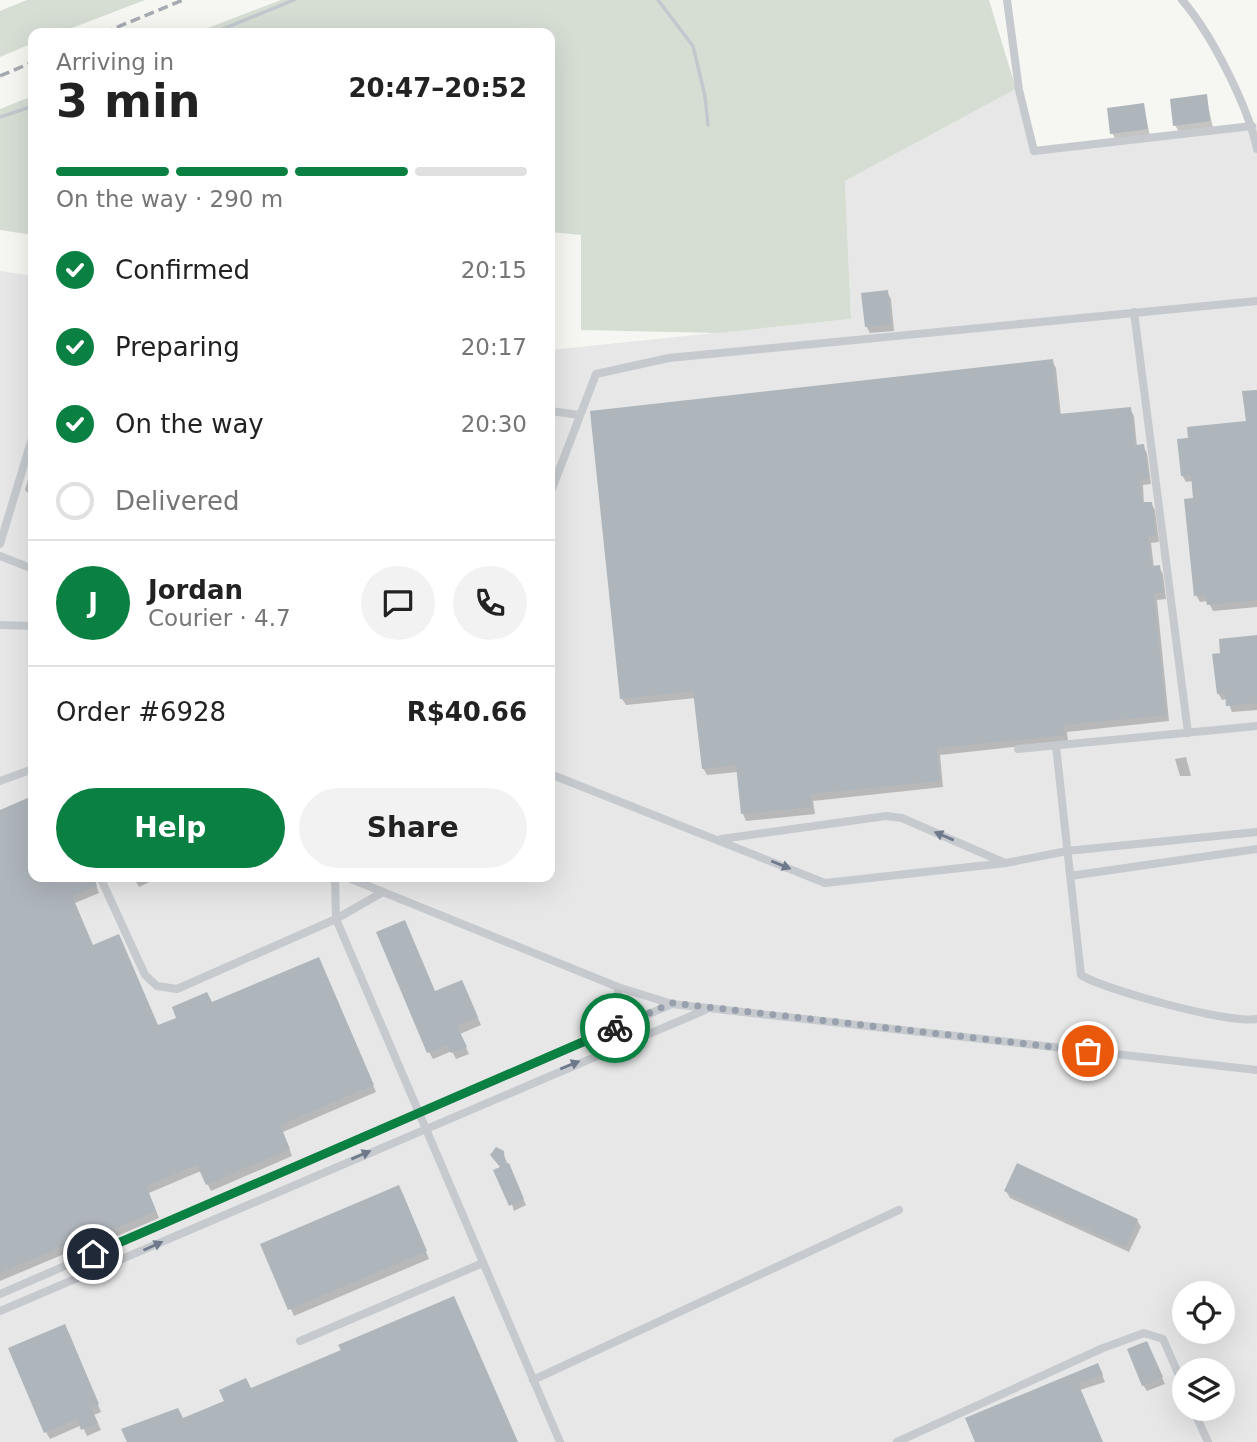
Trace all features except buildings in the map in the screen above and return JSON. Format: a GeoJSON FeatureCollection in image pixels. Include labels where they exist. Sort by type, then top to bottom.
{"type":"FeatureCollection","features":[{"type":"Feature","properties":{"kind":"lane"},"geometry":{"type":"LineString","coordinates":[[1007,0],[1019,90],[1034,151],[1252,126]]}},
{"type":"Feature","properties":{"kind":"lane"},"geometry":{"type":"LineString","coordinates":[[1182,0],[1199,20],[1252,126],[1257,149]]}},
{"type":"Feature","properties":{"kind":"lane"},"geometry":{"type":"LineString","coordinates":[[555,481],[596,374],[669,358],[1257,300]]}},
{"type":"Feature","properties":{"kind":"lane"},"geometry":{"type":"LineString","coordinates":[[1134,312],[1188,733]]}},
{"type":"Feature","properties":{"kind":"lane"},"geometry":{"type":"LineString","coordinates":[[555,412],[580,415]]}},
{"type":"Feature","properties":{"kind":"lane"},"geometry":{"type":"LineString","coordinates":[[0,544],[28,452]]}},
{"type":"Feature","properties":{"kind":"lane"},"geometry":{"type":"LineString","coordinates":[[0,556],[28,567]]}},
{"type":"Feature","properties":{"kind":"lane"},"geometry":{"type":"LineString","coordinates":[[0,625],[28,626]]}},
{"type":"Feature","properties":{"kind":"lane"},"geometry":{"type":"LineString","coordinates":[[1018,749],[1257,726]]}},
{"type":"Feature","properties":{"kind":"lane"},"geometry":{"type":"LineString","coordinates":[[1056,746],[1083,976],[1183,1009],[1234,1020],[1257,1019]]}},
{"type":"Feature","properties":{"kind":"lane"},"geometry":{"type":"LineString","coordinates":[[0,781],[28,771]]}},
{"type":"Feature","properties":{"kind":"lane"},"geometry":{"type":"LineString","coordinates":[[555,776],[825,883],[1006,863],[1067,851],[1257,832]]}},
{"type":"Feature","properties":{"kind":"lane"},"geometry":{"type":"LineString","coordinates":[[718,840],[886,816],[902,818],[1006,863]]}},
{"type":"Feature","properties":{"kind":"lane"},"geometry":{"type":"LineString","coordinates":[[1070,876],[1257,849]]}},
{"type":"Feature","properties":{"kind":"lane"},"geometry":{"type":"LineString","coordinates":[[102,882],[145,975],[157,986],[177,989],[336,919],[383,892]]}},
{"type":"Feature","properties":{"kind":"lane"},"geometry":{"type":"LineString","coordinates":[[335,882],[336,919],[560,1442]]}},
{"type":"Feature","properties":{"kind":"lane"},"geometry":{"type":"LineString","coordinates":[[358,882],[618,987],[705,1010],[1256,1069]]}},
{"type":"Feature","properties":{"kind":"lane"},"geometry":{"type":"LineString","coordinates":[[618,987],[618,1027]]}},
{"type":"Feature","properties":{"kind":"lane"},"geometry":{"type":"LineString","coordinates":[[0,1294],[672,1003]]}},
{"type":"Feature","properties":{"kind":"lane"},"geometry":{"type":"LineString","coordinates":[[0,1311],[425,1127],[705,1010]]}},
{"type":"Feature","properties":{"kind":"lane"},"geometry":{"type":"LineString","coordinates":[[526,1067],[533,1081]]}},
{"type":"Feature","properties":{"kind":"lane"},"geometry":{"type":"LineString","coordinates":[[209,1204],[216,1218]]}},
{"type":"Feature","properties":{"kind":"lane"},"geometry":{"type":"LineString","coordinates":[[533,1380],[899,1210]]}},
{"type":"Feature","properties":{"kind":"lane"},"geometry":{"type":"LineString","coordinates":[[117,1244],[123,1259]]}},
{"type":"Feature","properties":{"kind":"lane"},"geometry":{"type":"LineString","coordinates":[[300,1341],[483,1263]]}},
{"type":"Feature","properties":{"kind":"lane"},"geometry":{"type":"LineString","coordinates":[[21,1285],[27,1300]]}},
{"type":"Feature","properties":{"kind":"lane"},"geometry":{"type":"LineString","coordinates":[[897,1442],[1144,1333],[1163,1339],[1172,1359]]}},
{"type":"Feature","properties":{"kind":"lane"},"geometry":{"type":"LineString","coordinates":[[1198,1421],[1208,1442]]}},
{"type":"Feature","properties":{"kind":"shaded area"},"geometry":{"type":"Polygon","coordinates":[[[27,0],[145,0],[72,28],[28,28],[28,45],[0,57],[0,11],[27,0]]]}},
{"type":"Feature","properties":{"kind":"shaded area"},"geometry":{"type":"Polygon","coordinates":[[[281,0],[989,0],[1016,89],[845,181],[851,319],[718,333],[581,330],[581,235],[555,232],[555,28],[208,28],[281,0]]]}},
{"type":"Feature","properties":{"kind":"shaded area"},"geometry":{"type":"Polygon","coordinates":[[[1016,89],[1034,151],[1257,124],[1257,1442],[0,1442],[0,271],[28,275],[28,882],[555,882],[555,349],[851,319],[845,181],[1016,89]]]}},
{"type":"Feature","properties":{"kind":"shaded area"},"geometry":{"type":"Polygon","coordinates":[[[28,98],[28,234],[0,230],[0,109],[28,98]]]}},
{"type":"Feature","properties":{"kind":"waterway"},"geometry":{"type":"LineString","coordinates":[[225,28],[294,0]]}},
{"type":"Feature","properties":{"kind":"waterway"},"geometry":{"type":"LineString","coordinates":[[658,0],[693,46],[705,96],[708,125]]}},
{"type":"Feature","properties":{"kind":"waterway"},"geometry":{"type":"LineString","coordinates":[[0,117],[28,108]]}},
{"type":"Feature","properties":{"kind":"railway"},"geometry":{"type":"LineString","coordinates":[[115,28],[183,0]]}},
{"type":"Feature","properties":{"kind":"railway"},"geometry":{"type":"LineString","coordinates":[[0,76],[28,64]]}},
{"type":"Feature","properties":{"kind":"way so far"},"geometry":{"type":"LineString","coordinates":[[615,1028],[672,1003],[705,1010],[1088,1051]]}},
{"type":"Feature","properties":{"kind":"route"},"geometry":{"type":"LineString","coordinates":[[93,1254],[615,1028]]}}]}
